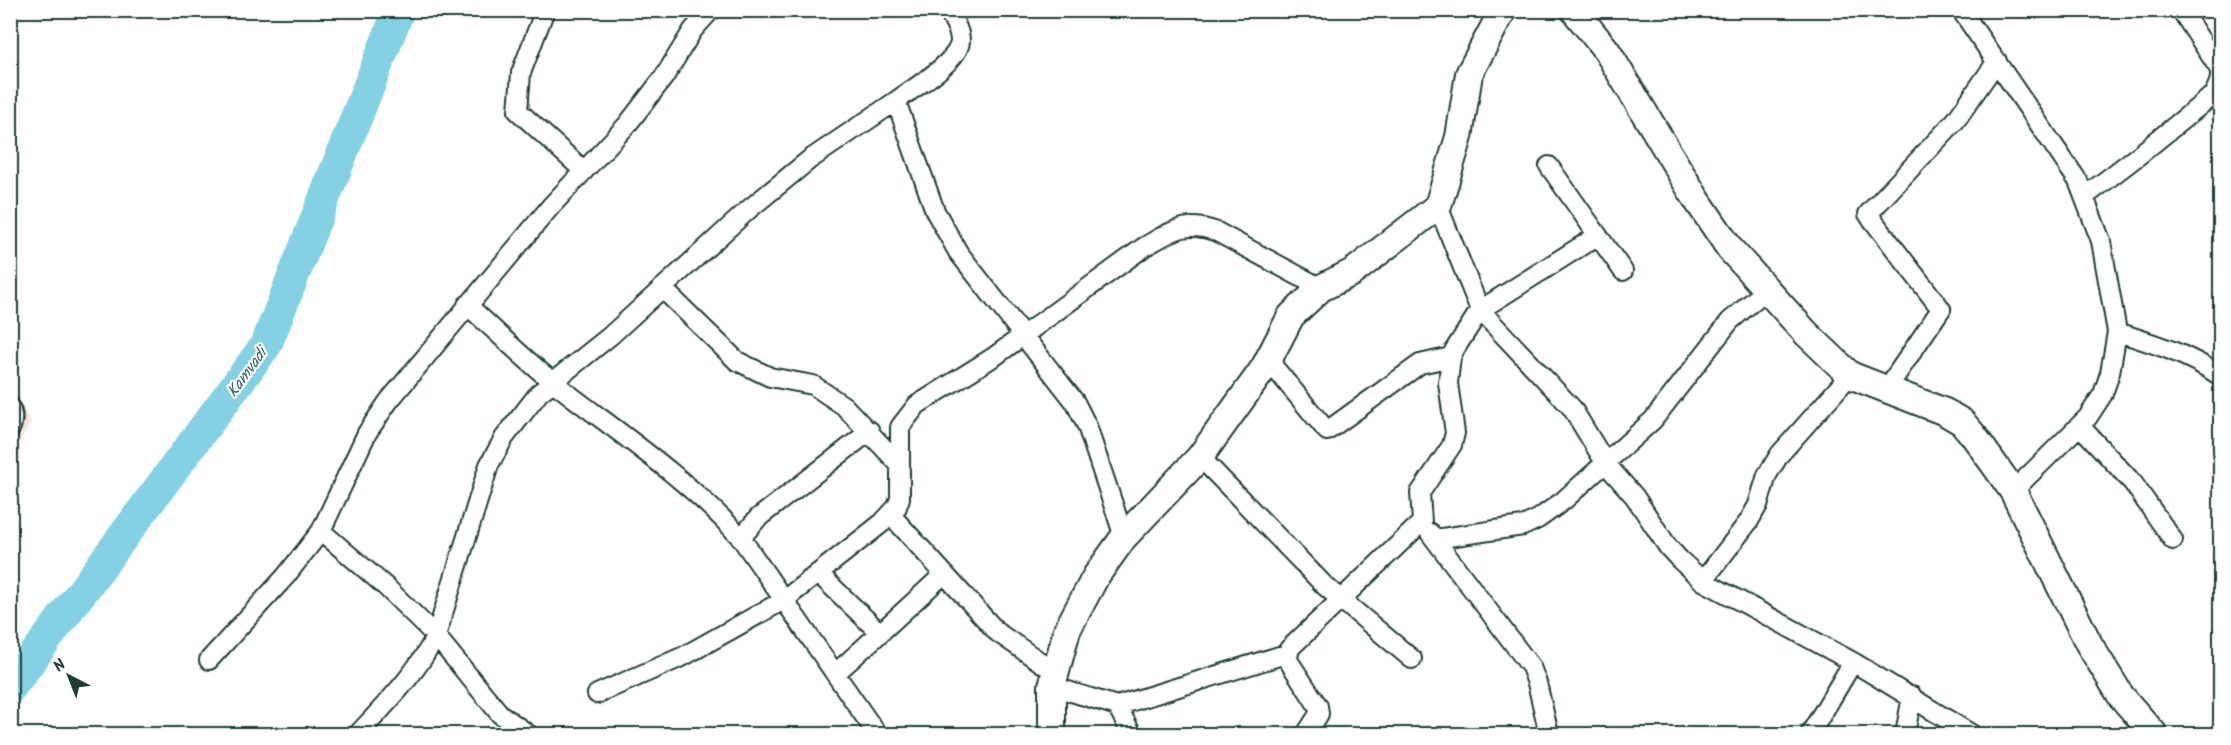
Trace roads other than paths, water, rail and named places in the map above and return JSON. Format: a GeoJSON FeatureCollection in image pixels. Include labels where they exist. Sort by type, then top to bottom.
{"type":"FeatureCollection","features":[{"type":"Feature","properties":{"kind":"street"},"geometry":{"type":"LineString","coordinates":[[544,10],[521,73],[518,111],[584,171]]}},
{"type":"Feature","properties":{"kind":"street"},"geometry":{"type":"LineString","coordinates":[[209,660],[285,578],[321,531],[367,433],[388,402],[467,305],[627,125],[664,77],[693,30],[711,10]]}},
{"type":"Feature","properties":{"kind":"street"},"geometry":{"type":"LineString","coordinates":[[358,735],[414,673],[436,636],[489,465],[504,438],[539,393],[610,336],[748,210],[801,167],[949,61],[958,49],[958,30],[948,10]]}},
{"type":"Feature","properties":{"kind":"street"},"geometry":{"type":"LineString","coordinates":[[1052,735],[1054,679],[1067,630],[1096,576],[1124,537],[1200,457],[1268,360],[1291,316],[1321,288],[1353,272],[1438,206],[1459,137],[1469,74],[1503,10]]}},
{"type":"Feature","properties":{"kind":"street"},"geometry":{"type":"LineString","coordinates":[[1574,10],[1608,51],[1704,210],[1731,249],[1766,290],[1850,375],[1886,390],[1918,399],[1962,422],[2013,491],[2089,644],[2121,696],[2154,735]]}},
{"type":"Feature","properties":{"kind":"street"},"geometry":{"type":"LineString","coordinates":[[1961,10],[2078,181],[2101,241],[2118,332],[2110,373],[2103,394],[2081,427],[2013,491]]}},
{"type":"Feature","properties":{"kind":"street"},"geometry":{"type":"LineString","coordinates":[[2084,197],[2213,95],[2220,79],[2220,70],[2181,10]]}},
{"type":"Feature","properties":{"kind":"street"},"geometry":{"type":"LineString","coordinates":[[1886,390],[1941,309],[1869,214],[1956,120],[1997,61]]}},
{"type":"Feature","properties":{"kind":"street"},"geometry":{"type":"LineString","coordinates":[[896,100],[935,212],[958,252],[1024,333],[1075,402],[1083,418],[1124,537]]}},
{"type":"Feature","properties":{"kind":"street"},"geometry":{"type":"LineString","coordinates":[[1549,166],[1623,271]]}},
{"type":"Feature","properties":{"kind":"street"},"geometry":{"type":"LineString","coordinates":[[1438,206],[1480,310],[1572,408],[1606,464],[1635,497],[1668,547],[1703,581],[1853,662],[1912,696],[1971,735]]}},
{"type":"Feature","properties":{"kind":"street"},"geometry":{"type":"LineString","coordinates":[[597,694],[684,656],[784,600],[891,515],[900,498],[900,427],[912,410],[938,390],[994,356],[1144,247],[1187,226],[1199,225],[1217,232],[1321,288]]}},
{"type":"Feature","properties":{"kind":"street"},"geometry":{"type":"LineString","coordinates":[[1549,735],[1538,683],[1531,667],[1422,522],[1420,493],[1425,482],[1446,456],[1454,439],[1448,383],[1451,357],[1480,310],[1597,236]]}},
{"type":"Feature","properties":{"kind":"street"},"geometry":{"type":"LineString","coordinates":[[662,288],[737,361],[770,377],[813,385],[844,406],[899,464]]}},
{"type":"Feature","properties":{"kind":"street"},"geometry":{"type":"LineString","coordinates":[[1435,539],[1507,529],[1530,523],[1563,501],[1606,464],[1669,402],[1730,321],[1766,290]]}},
{"type":"Feature","properties":{"kind":"street"},"geometry":{"type":"LineString","coordinates":[[467,305],[553,381],[632,440],[717,512],[741,538],[877,735]]}},
{"type":"Feature","properties":{"kind":"street"},"geometry":{"type":"LineString","coordinates":[[2118,332],[2150,342],[2197,362],[2220,376]]}},
{"type":"Feature","properties":{"kind":"street"},"geometry":{"type":"LineString","coordinates":[[1268,360],[1327,431],[1420,364],[1451,357]]}},
{"type":"Feature","properties":{"kind":"street"},"geometry":{"type":"LineString","coordinates":[[1703,581],[1749,521],[1758,505],[1767,475],[1780,454],[1850,375]]}},
{"type":"Feature","properties":{"kind":"street"},"geometry":{"type":"LineString","coordinates":[[2081,427],[2133,483],[2173,540]]}},
{"type":"Feature","properties":{"kind":"street"},"geometry":{"type":"LineString","coordinates":[[741,538],[758,518],[870,431]]}},
{"type":"Feature","properties":{"kind":"street"},"geometry":{"type":"LineString","coordinates":[[1200,457],[1304,566],[1412,659]]}},
{"type":"Feature","properties":{"kind":"street"},"geometry":{"type":"LineString","coordinates":[[891,515],[997,632],[1054,679],[1117,706],[1132,735]]}},
{"type":"Feature","properties":{"kind":"street"},"geometry":{"type":"LineString","coordinates":[[1306,735],[1319,714],[1318,706],[1293,670],[1288,660],[1289,653],[1297,640],[1343,600],[1422,522]]}},
{"type":"Feature","properties":{"kind":"street"},"geometry":{"type":"LineString","coordinates":[[321,531],[384,586],[436,636],[500,714],[528,735]]}},
{"type":"Feature","properties":{"kind":"street"},"geometry":{"type":"LineString","coordinates":[[818,573],[880,633]]}},
{"type":"Feature","properties":{"kind":"street"},"geometry":{"type":"LineString","coordinates":[[836,673],[944,574]]}},
{"type":"Feature","properties":{"kind":"street"},"geometry":{"type":"LineString","coordinates":[[1117,706],[1289,653]]}},
{"type":"Feature","properties":{"kind":"street"},"geometry":{"type":"LineString","coordinates":[[1810,735],[1853,662]]}},
{"type":"Feature","properties":{"kind":"street"},"geometry":{"type":"LineString","coordinates":[[1905,735],[1912,696]]}},
{"type":"Feature","properties":{"kind":"lane"},"geometry":{"type":"LineString","coordinates":[[10,398],[17,410],[17,422],[10,438]]}},
{"type":"Feature","properties":{"kind":"waterway","name":"Kamvadi"},"geometry":{"type":"LineString","coordinates":[[10,688],[266,345],[399,10]]}}]}
